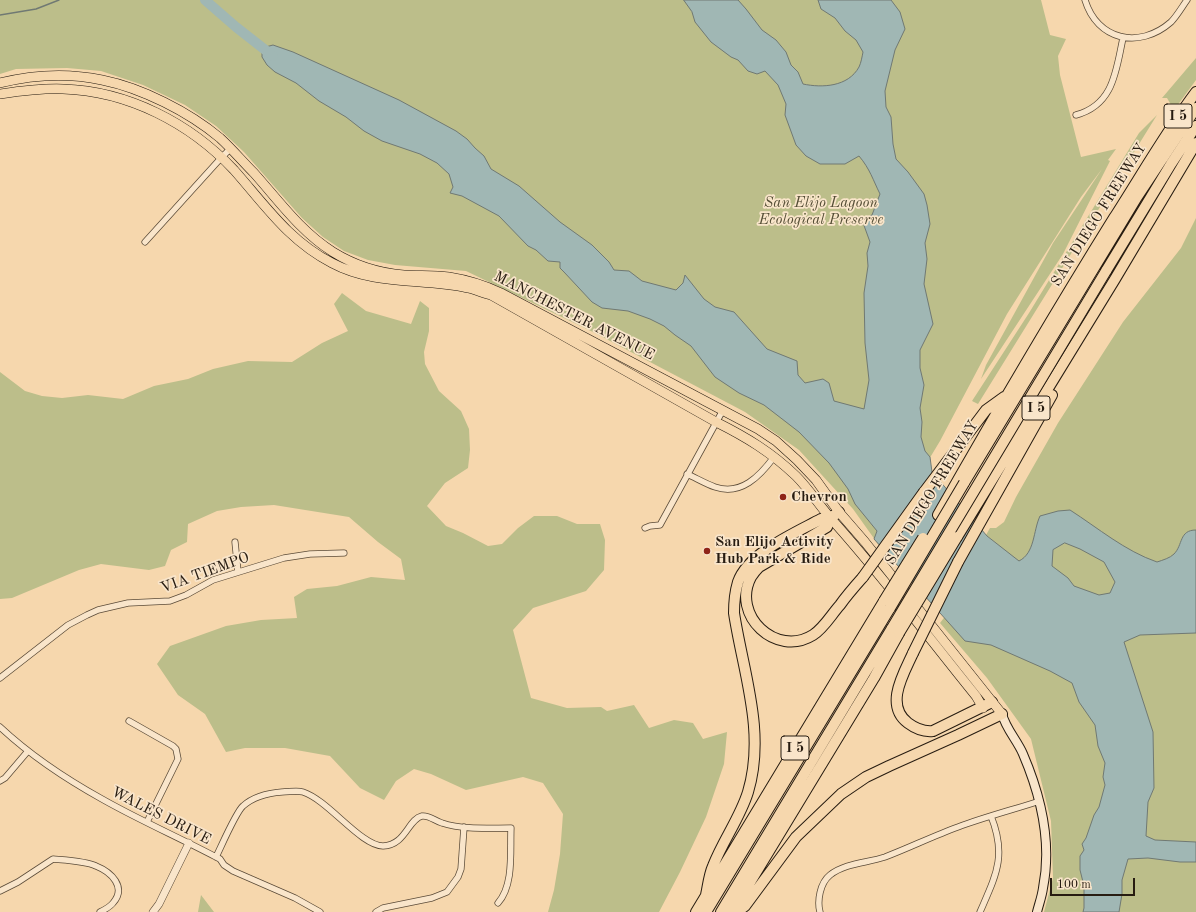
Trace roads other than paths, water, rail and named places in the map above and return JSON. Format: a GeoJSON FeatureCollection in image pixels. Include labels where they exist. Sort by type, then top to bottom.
{"type":"FeatureCollection","features":[{"type":"Feature","properties":{"kind":"highway","name":"SAN DIEGO FREEWAY"},"geometry":{"type":"LineString","coordinates":[[696,912],[887,605],[938,515],[961,480],[1007,394],[1094,250],[1179,114],[1196,92]]}},
{"type":"Feature","properties":{"kind":"highway"},"geometry":{"type":"LineString","coordinates":[[961,480],[1137,198],[1196,108]]}},
{"type":"Feature","properties":{"kind":"highway"},"geometry":{"type":"LineString","coordinates":[[721,912],[896,630],[1106,271],[1171,164],[1196,126]]}},
{"type":"Feature","properties":{"kind":"highway","name":"I 5"},"geometry":{"type":"LineString","coordinates":[[732,912],[874,678],[896,630],[1115,279],[1196,143]]}},
{"type":"Feature","properties":{"kind":"highway"},"geometry":{"type":"LineString","coordinates":[[992,702],[983,708],[933,731],[927,731],[914,728],[905,721],[898,708],[897,694],[899,684],[913,653],[958,562],[1115,279]]}},
{"type":"Feature","properties":{"kind":"highway"},"geometry":{"type":"LineString","coordinates":[[834,515],[827,527],[765,563],[759,567],[751,577],[747,591],[747,607],[758,628],[768,635],[779,640],[792,641],[813,635],[822,627],[863,577],[946,462],[986,410],[1007,394]]}},
{"type":"Feature","properties":{"kind":"highway"},"geometry":{"type":"LineString","coordinates":[[706,895],[712,867],[741,811],[753,770],[756,743],[754,713],[734,613],[738,581],[749,563],[761,553],[821,519],[834,515]]}},
{"type":"Feature","properties":{"kind":"highway"},"geometry":{"type":"LineString","coordinates":[[706,912],[887,605]]}},
{"type":"Feature","properties":{"kind":"highway"},"geometry":{"type":"LineString","coordinates":[[737,912],[745,906],[796,837],[841,794],[866,778],[889,766],[992,720],[1003,718]]}},
{"type":"Feature","properties":{"kind":"main road","name":"MANCHESTER AVENUE"},"geometry":{"type":"LineString","coordinates":[[0,83],[21,78],[58,76],[102,80],[148,94],[178,109],[220,138],[311,237],[332,252],[352,262],[378,270],[402,275],[448,277],[477,283],[530,308],[758,429],[776,441],[792,455],[816,480],[834,515],[854,545],[976,696],[992,720]]}},
{"type":"Feature","properties":{"kind":"main road","name":"MANCHESTER AVENUE"},"geometry":{"type":"LineString","coordinates":[[0,94],[23,90],[63,89],[93,92],[152,110],[187,129],[208,146],[233,170],[287,231],[309,249],[332,263],[354,273],[382,280],[468,288],[491,295],[716,422],[753,441],[774,457],[796,476],[834,515],[865,542],[992,702],[1003,718],[1021,750],[1034,784],[1040,801],[1046,834],[1044,888],[1037,912]]}},
{"type":"Feature","properties":{"kind":"street"},"geometry":{"type":"LineString","coordinates":[[1084,0],[1088,10],[1103,29],[1113,35],[1123,38],[1140,38],[1155,33],[1171,22],[1188,0]]}},
{"type":"Feature","properties":{"kind":"street"},"geometry":{"type":"LineString","coordinates":[[1076,115],[1084,113],[1099,104],[1108,93],[1115,77],[1123,38]]}},
{"type":"Feature","properties":{"kind":"street"},"geometry":{"type":"LineString","coordinates":[[145,242],[230,149]]}},
{"type":"Feature","properties":{"kind":"street"},"geometry":{"type":"LineString","coordinates":[[644,528],[660,525],[723,410]]}},
{"type":"Feature","properties":{"kind":"street"},"geometry":{"type":"LineString","coordinates":[[687,474],[716,488],[735,489],[752,482],[774,457]]}},
{"type":"Feature","properties":{"kind":"street"},"geometry":{"type":"LineString","coordinates":[[235,542],[238,572]]}},
{"type":"Feature","properties":{"kind":"street","name":"VIA TIEMPO"},"geometry":{"type":"LineString","coordinates":[[0,678],[68,625],[98,610],[128,603],[170,601],[186,595],[213,580],[284,558],[310,554],[344,553]]}},
{"type":"Feature","properties":{"kind":"street"},"geometry":{"type":"LineString","coordinates":[[129,721],[173,746],[176,749],[178,759],[147,822]]}},
{"type":"Feature","properties":{"kind":"street","name":"WALES DRIVE"},"geometry":{"type":"LineString","coordinates":[[0,727],[28,751],[66,778],[102,799],[189,842],[216,857],[233,871],[295,898],[320,912]]}},
{"type":"Feature","properties":{"kind":"street"},"geometry":{"type":"LineString","coordinates":[[0,782],[28,751]]}},
{"type":"Feature","properties":{"kind":"street"},"geometry":{"type":"LineString","coordinates":[[216,857],[241,807],[251,800],[273,793],[294,791],[302,792],[316,798],[368,842],[382,846],[393,844],[404,836],[413,822],[421,816],[429,816],[442,823],[464,826],[511,828],[509,881],[507,891],[498,903]]}},
{"type":"Feature","properties":{"kind":"street"},"geometry":{"type":"LineString","coordinates":[[820,912],[820,896],[824,882],[829,876],[839,869],[884,857],[958,827],[1040,801]]}},
{"type":"Feature","properties":{"kind":"street"},"geometry":{"type":"LineString","coordinates":[[980,912],[997,873],[1000,857],[998,836],[991,816]]}},
{"type":"Feature","properties":{"kind":"street"},"geometry":{"type":"LineString","coordinates":[[376,912],[383,908],[432,898],[447,892],[458,877],[461,869],[464,826]]}},
{"type":"Feature","properties":{"kind":"street"},"geometry":{"type":"LineString","coordinates":[[153,912],[159,904],[189,842]]}},
{"type":"Feature","properties":{"kind":"street"},"geometry":{"type":"LineString","coordinates":[[0,891],[18,882],[53,859],[95,865],[113,877],[119,890],[113,903],[100,912]]}},
{"type":"Feature","properties":{"kind":"water"},"geometry":{"type":"Polygon","coordinates":[[[684,0],[738,0],[762,30],[776,40],[786,52],[791,65],[798,72],[803,84],[826,86],[848,79],[854,74],[859,67],[863,52],[856,40],[845,31],[835,18],[821,9],[818,0],[891,0],[900,12],[905,29],[895,50],[885,91],[886,107],[891,117],[893,144],[896,159],[908,172],[924,194],[930,224],[925,243],[927,259],[924,284],[933,324],[920,350],[920,368],[924,385],[920,408],[922,422],[921,437],[925,451],[930,457],[932,472],[987,536],[1019,561],[1028,553],[1031,547],[1040,516],[1058,511],[1070,510],[1112,539],[1134,552],[1157,562],[1166,559],[1177,550],[1187,532],[1196,530],[1196,633],[1140,635],[1124,642],[1153,732],[1154,788],[1148,802],[1146,836],[1155,840],[1196,842],[1196,862],[1180,862],[1148,858],[1128,859],[1122,880],[1122,894],[1119,912],[1083,912],[1084,886],[1080,870],[1080,856],[1084,850],[1082,844],[1086,838],[1094,815],[1099,807],[1105,785],[1103,777],[1105,763],[1098,746],[1095,725],[1079,702],[1072,683],[1050,671],[991,645],[965,641],[874,539],[877,531],[855,504],[848,489],[829,463],[799,432],[764,405],[739,393],[715,377],[691,346],[664,326],[650,319],[628,311],[602,308],[592,302],[560,268],[560,262],[548,261],[536,250],[528,246],[499,216],[462,196],[450,193],[453,187],[449,174],[437,163],[420,154],[382,141],[364,131],[346,117],[319,101],[296,83],[275,72],[267,65],[262,57],[262,48],[273,45],[293,52],[399,100],[456,131],[467,139],[484,156],[491,169],[519,186],[560,222],[592,245],[609,262],[614,270],[629,271],[642,281],[676,290],[683,283],[685,275],[704,299],[715,307],[734,312],[767,349],[797,361],[798,375],[805,383],[823,379],[829,383],[834,401],[864,409],[869,380],[865,343],[864,293],[868,266],[867,253],[870,242],[862,220],[872,215],[880,194],[869,170],[859,156],[845,164],[820,164],[806,156],[796,145],[785,115],[786,104],[778,85],[765,71],[757,74],[748,71],[738,60],[731,57],[711,42],[695,22],[692,12],[684,0]],[[1065,543],[1053,550],[1052,566],[1068,578],[1074,586],[1099,595],[1110,593],[1115,582],[1104,562],[1065,543]]]}},
{"type":"Feature","properties":{"kind":"waterway"},"geometry":{"type":"LineString","coordinates":[[0,15],[36,9],[59,0]]}},
{"type":"Feature","properties":{"kind":"waterway"},"geometry":{"type":"LineString","coordinates":[[205,0],[273,56]]}},
{"type":"Feature","properties":{"kind":"place","name":"Chevron"},"geometry":{"type":"Point","coordinates":[783,497]}},
{"type":"Feature","properties":{"kind":"place","name":"San Elijo Activity Hub Park & Ride"},"geometry":{"type":"Point","coordinates":[707,551]}},
{"type":"Feature","properties":{"kind":"park label","name":"San Elijo Lagoon Ecological Preserve"},"geometry":{"type":"Point","coordinates":[821,212]}}]}
